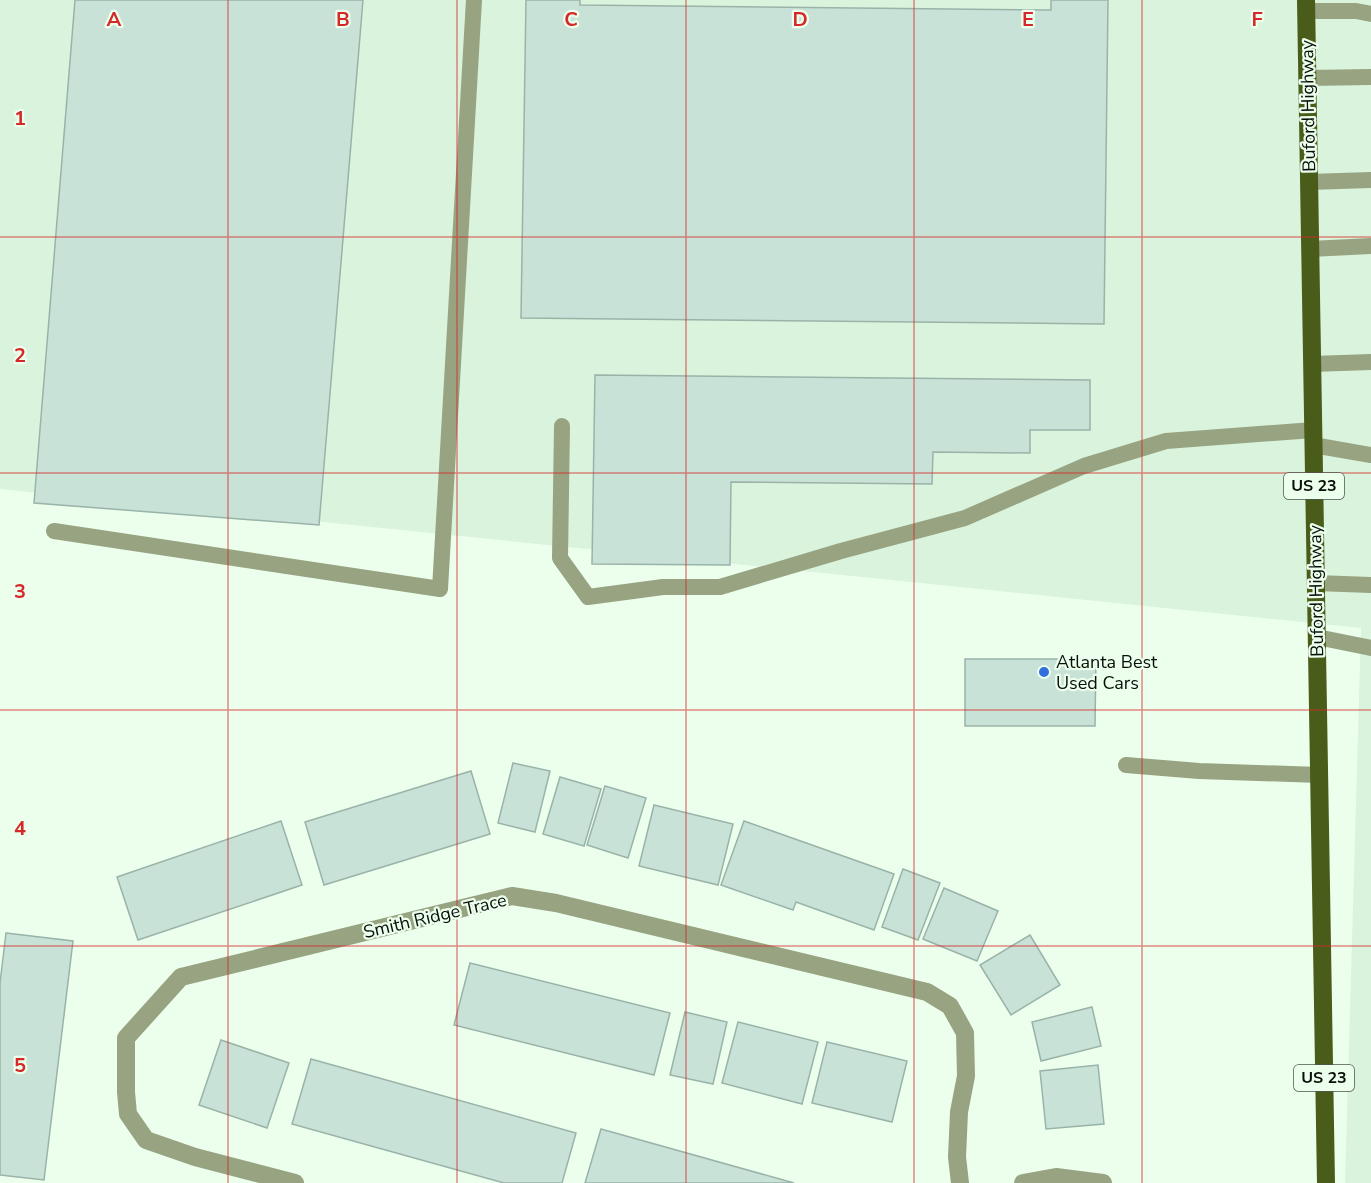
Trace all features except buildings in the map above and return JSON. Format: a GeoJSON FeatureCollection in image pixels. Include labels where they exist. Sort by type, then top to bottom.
{"type":"FeatureCollection","features":[{"type":"Feature","properties":{"kind":"main road","name":"Buford Highway"},"geometry":{"type":"LineString","coordinates":[[1306,6],[1326,1183]]}},
{"type":"Feature","properties":{"kind":"street","name":"Smith Ridge Trace"},"geometry":{"type":"LineString","coordinates":[[295,1183],[195,1157],[146,1140],[128,1114],[126,1038],[181,977],[512,896],[556,903],[927,992],[950,1005],[965,1033],[966,1076],[958,1123],[957,1157],[960,1183]]}},
{"type":"Feature","properties":{"kind":"street"},"geometry":{"type":"LineString","coordinates":[[1023,1183],[1056,1177],[1103,1183]]}},
{"type":"Feature","properties":{"kind":"lane"},"geometry":{"type":"LineString","coordinates":[[54,531],[440,589],[474,0]]}},
{"type":"Feature","properties":{"kind":"lane"},"geometry":{"type":"LineString","coordinates":[[1306,6],[1371,14]]}},
{"type":"Feature","properties":{"kind":"lane"},"geometry":{"type":"LineString","coordinates":[[1307,78],[1371,77]]}},
{"type":"Feature","properties":{"kind":"lane"},"geometry":{"type":"LineString","coordinates":[[1309,182],[1371,180]]}},
{"type":"Feature","properties":{"kind":"lane"},"geometry":{"type":"LineString","coordinates":[[1310,249],[1371,246]]}},
{"type":"Feature","properties":{"kind":"lane"},"geometry":{"type":"LineString","coordinates":[[1312,364],[1371,362]]}},
{"type":"Feature","properties":{"kind":"lane"},"geometry":{"type":"LineString","coordinates":[[562,426],[560,558],[588,597],[663,587],[720,587],[841,551],[965,518],[1084,466],[1166,441],[1313,437],[1371,455]]}},
{"type":"Feature","properties":{"kind":"lane"},"geometry":{"type":"LineString","coordinates":[[1316,583],[1371,585]]}},
{"type":"Feature","properties":{"kind":"lane"},"geometry":{"type":"LineString","coordinates":[[1317,637],[1371,648]]}},
{"type":"Feature","properties":{"kind":"lane"},"geometry":{"type":"LineString","coordinates":[[1126,765],[1199,771],[1319,775]]}},
{"type":"Feature","properties":{"kind":"shaded area"},"geometry":{"type":"Polygon","coordinates":[[[0,0],[1371,0],[1371,1183],[1345,1183],[1361,628],[0,489],[0,0]]]}},
{"type":"Feature","properties":{"kind":"place","name":"Atlanta Best Used Cars"},"geometry":{"type":"Point","coordinates":[1044,672]}}]}
